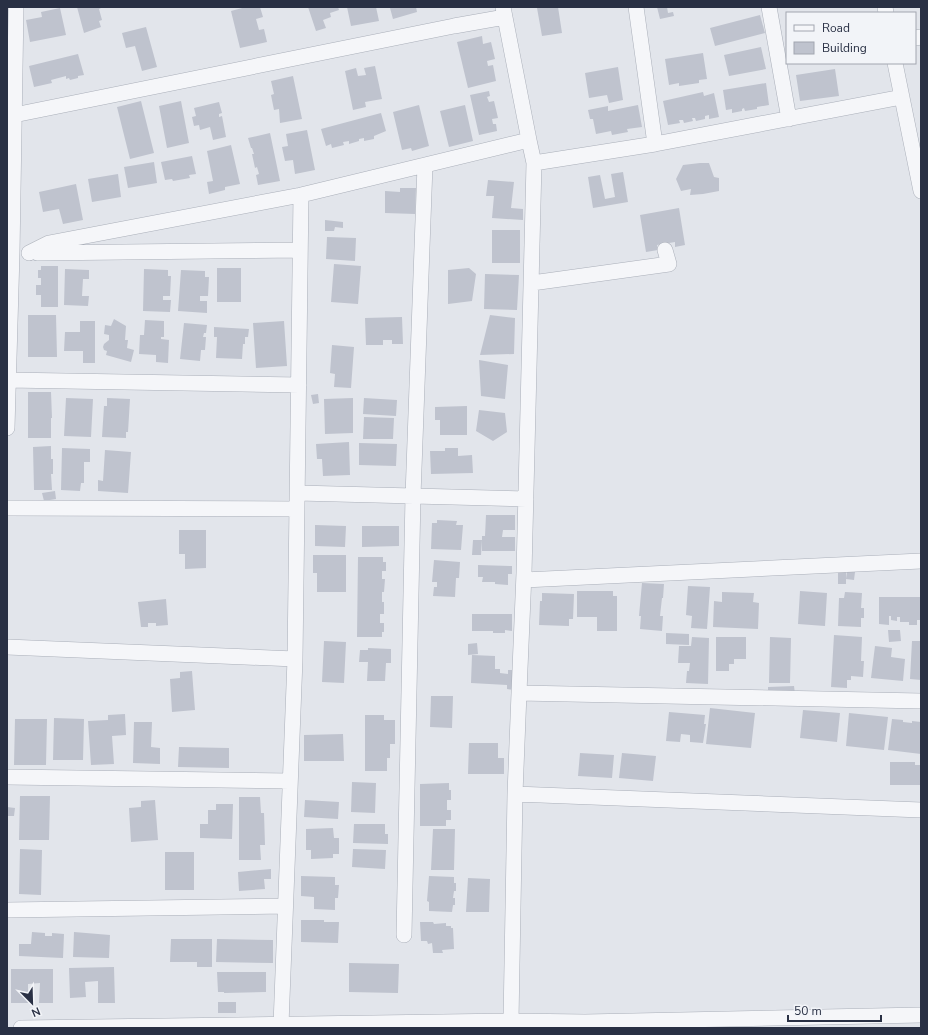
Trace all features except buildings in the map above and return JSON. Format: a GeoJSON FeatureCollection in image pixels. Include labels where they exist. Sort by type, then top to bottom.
{"type":"FeatureCollection","features":[{"type":"Feature","properties":{"kind":"street"},"geometry":{"type":"LineString","coordinates":[[7,428],[12,253],[16,7]]}},
{"type":"Feature","properties":{"kind":"street"},"geometry":{"type":"LineString","coordinates":[[636,7],[655,144]]}},
{"type":"Feature","properties":{"kind":"street"},"geometry":{"type":"LineString","coordinates":[[769,7],[789,118]]}},
{"type":"Feature","properties":{"kind":"street"},"geometry":{"type":"LineString","coordinates":[[14,115],[454,26],[504,12],[534,163],[524,577],[515,794],[511,1021]]}},
{"type":"Feature","properties":{"kind":"street"},"geometry":{"type":"LineString","coordinates":[[895,64],[921,191]]}},
{"type":"Feature","properties":{"kind":"street"},"geometry":{"type":"LineString","coordinates":[[534,163],[655,144],[902,97]]}},
{"type":"Feature","properties":{"kind":"street"},"geometry":{"type":"LineString","coordinates":[[29,253],[49,243],[301,195],[529,140]]}},
{"type":"Feature","properties":{"kind":"street"},"geometry":{"type":"LineString","coordinates":[[404,935],[413,496],[426,165]]}},
{"type":"Feature","properties":{"kind":"street"},"geometry":{"type":"LineString","coordinates":[[281,1024],[295,659],[301,195]]}},
{"type":"Feature","properties":{"kind":"street"},"geometry":{"type":"LineString","coordinates":[[12,253],[300,250]]}},
{"type":"Feature","properties":{"kind":"street"},"geometry":{"type":"LineString","coordinates":[[532,283],[669,264],[666,250]]}},
{"type":"Feature","properties":{"kind":"street"},"geometry":{"type":"LineString","coordinates":[[8,380],[299,385]]}},
{"type":"Feature","properties":{"kind":"street"},"geometry":{"type":"LineString","coordinates":[[298,493],[526,499]]}},
{"type":"Feature","properties":{"kind":"street"},"geometry":{"type":"LineString","coordinates":[[7,508],[297,509]]}},
{"type":"Feature","properties":{"kind":"street"},"geometry":{"type":"LineString","coordinates":[[524,577],[921,561]]}},
{"type":"Feature","properties":{"kind":"street"},"geometry":{"type":"LineString","coordinates":[[7,647],[295,659]]}},
{"type":"Feature","properties":{"kind":"street"},"geometry":{"type":"LineString","coordinates":[[519,693],[921,702]]}},
{"type":"Feature","properties":{"kind":"street"},"geometry":{"type":"LineString","coordinates":[[7,777],[290,781]]}},
{"type":"Feature","properties":{"kind":"street"},"geometry":{"type":"LineString","coordinates":[[515,794],[921,810]]}},
{"type":"Feature","properties":{"kind":"street"},"geometry":{"type":"LineString","coordinates":[[7,910],[285,906]]}},
{"type":"Feature","properties":{"kind":"street"},"geometry":{"type":"LineString","coordinates":[[21,1028],[511,1021],[585,1025],[921,1015]]}}]}
